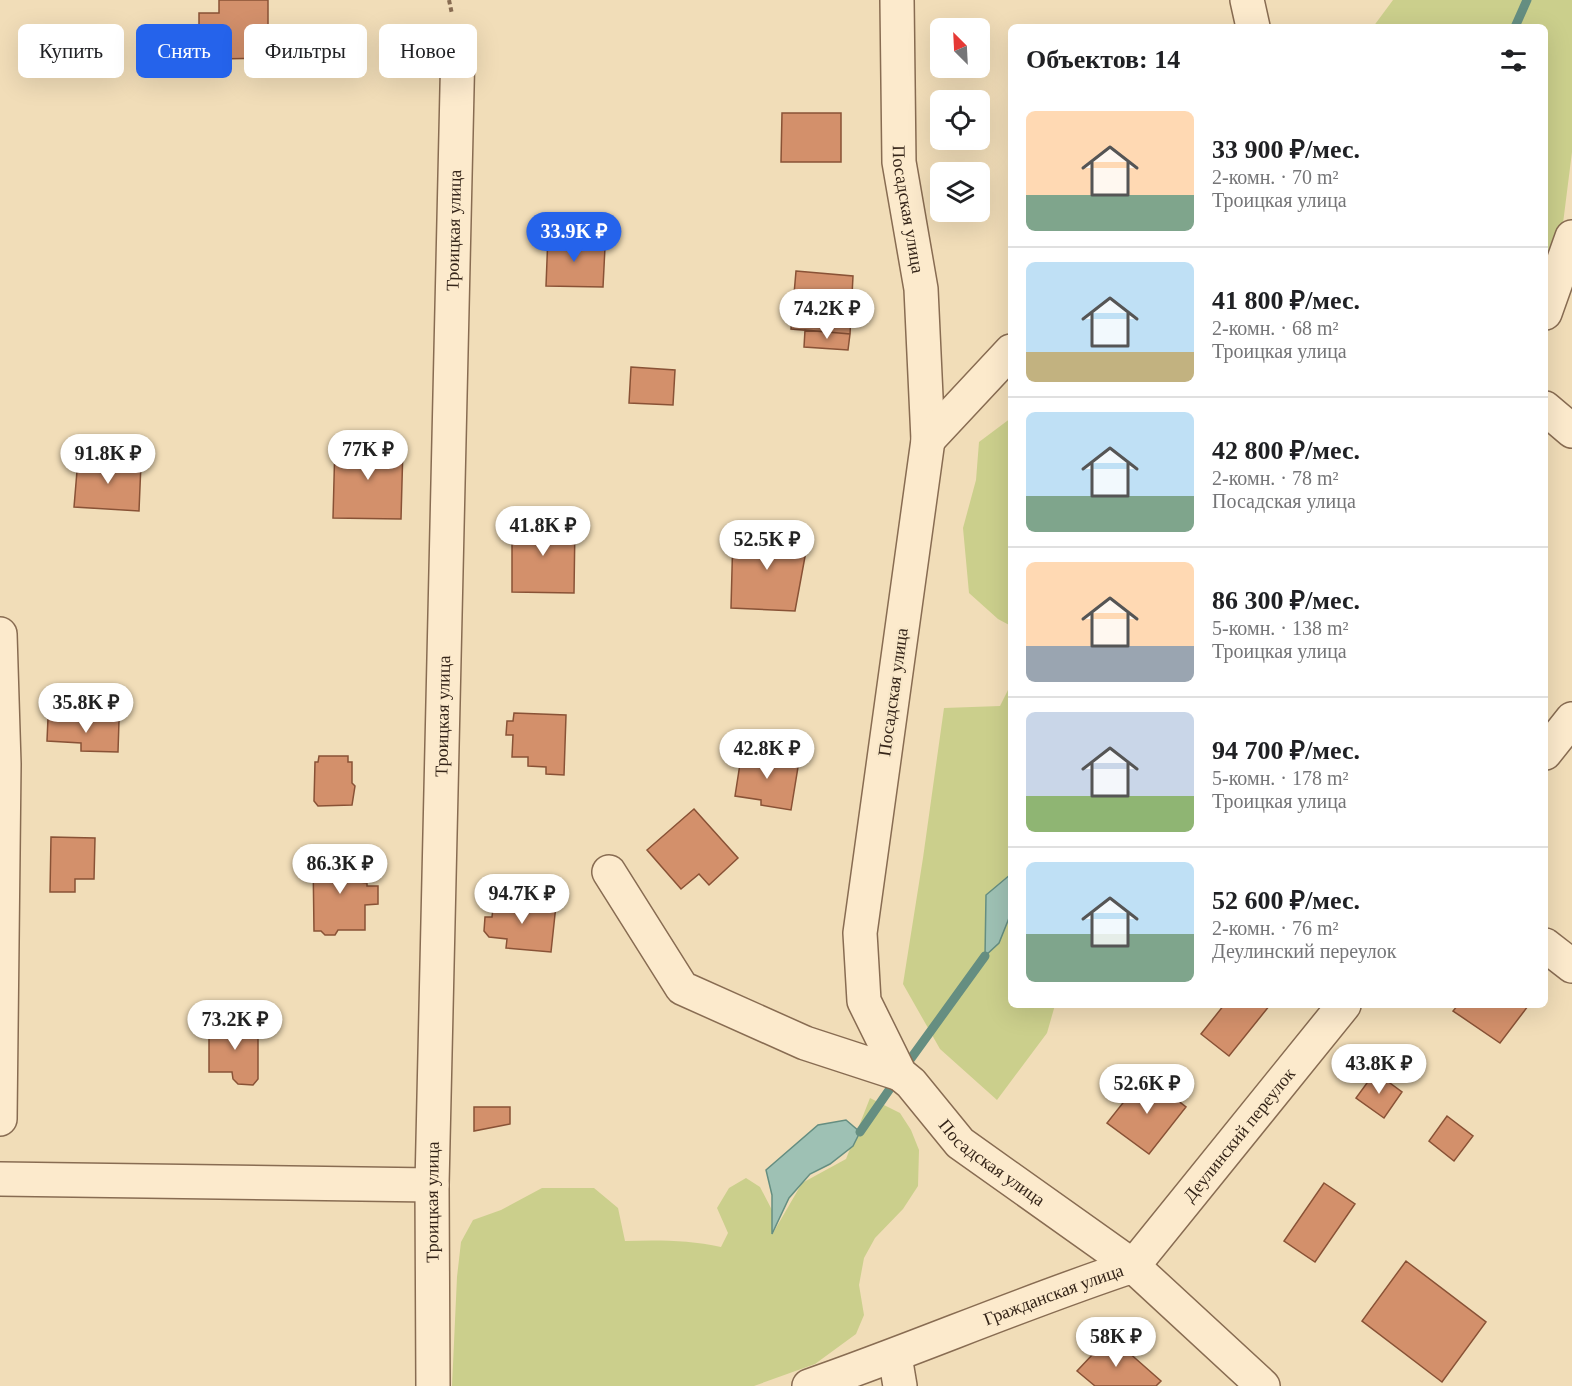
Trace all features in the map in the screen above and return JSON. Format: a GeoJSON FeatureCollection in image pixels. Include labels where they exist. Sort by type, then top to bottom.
{"type":"FeatureCollection","features":[{"type":"Feature","properties":{"kind":"street","name":"Посадская улица"},"geometry":{"type":"LineString","coordinates":[[897,0],[898,162],[921,289],[928,440],[860,933],[864,1001],[900,1074],[911,1083],[960,1143],[1133,1266]]}},
{"type":"Feature","properties":{"kind":"street"},"geometry":{"type":"LineString","coordinates":[[1247,0],[1252,24]]}},
{"type":"Feature","properties":{"kind":"street","name":"Троицкая улица"},"geometry":{"type":"LineString","coordinates":[[433,1386],[432,1185],[457,78]]}},
{"type":"Feature","properties":{"kind":"street"},"geometry":{"type":"LineString","coordinates":[[1548,305],[1572,237]]}},
{"type":"Feature","properties":{"kind":"street"},"geometry":{"type":"LineString","coordinates":[[928,440],[1008,354]]}},
{"type":"Feature","properties":{"kind":"street"},"geometry":{"type":"LineString","coordinates":[[1548,411],[1572,431]]}},
{"type":"Feature","properties":{"kind":"street"},"geometry":{"type":"LineString","coordinates":[[0,634],[4,764],[0,1119]]}},
{"type":"Feature","properties":{"kind":"street"},"geometry":{"type":"LineString","coordinates":[[1548,749],[1572,719]]}},
{"type":"Feature","properties":{"kind":"street"},"geometry":{"type":"LineString","coordinates":[[609,872],[682,988],[805,1043],[900,1074]]}},
{"type":"Feature","properties":{"kind":"street"},"geometry":{"type":"LineString","coordinates":[[1548,947],[1572,966]]}},
{"type":"Feature","properties":{"kind":"street","name":"Деулинский переулок"},"geometry":{"type":"LineString","coordinates":[[1133,1266],[1342,1008]]}},
{"type":"Feature","properties":{"kind":"street"},"geometry":{"type":"LineString","coordinates":[[0,1179],[432,1185]]}},
{"type":"Feature","properties":{"kind":"street","name":"Гражданская улица"},"geometry":{"type":"LineString","coordinates":[[809,1386],[898,1371],[1067,1288],[1133,1266],[1263,1386]]}},
{"type":"Feature","properties":{"kind":"green space"},"geometry":{"type":"Polygon","coordinates":[[[1393,0],[1572,0],[1572,152],[1558,263],[1548,270],[1548,24],[1375,24],[1393,0]]]}},
{"type":"Feature","properties":{"kind":"green space"},"geometry":{"type":"Polygon","coordinates":[[[1008,420],[1008,624],[998,619],[969,593],[963,528],[976,480],[979,442],[1008,420]]]}},
{"type":"Feature","properties":{"kind":"green space"},"geometry":{"type":"Polygon","coordinates":[[[1008,690],[1008,1008],[1054,1008],[1047,1033],[997,1100],[940,1049],[903,984],[944,708],[1000,706],[1008,690]]]}},
{"type":"Feature","properties":{"kind":"green space"},"geometry":{"type":"Polygon","coordinates":[[[870,1098],[900,1113],[911,1130],[919,1150],[918,1186],[903,1209],[875,1238],[864,1258],[859,1285],[864,1315],[856,1334],[815,1364],[754,1386],[452,1386],[457,1277],[461,1242],[473,1220],[501,1210],[542,1188],[594,1188],[618,1208],[625,1241],[673,1241],[721,1247],[728,1233],[717,1208],[729,1188],[746,1178],[760,1187],[772,1210],[773,1233],[802,1183],[846,1159],[870,1098]]]}},
{"type":"Feature","properties":{"kind":"shaded area"},"geometry":{"type":"Polygon","coordinates":[[[1008,877],[1008,920],[999,943],[985,956],[986,895],[1008,877]]]}},
{"type":"Feature","properties":{"kind":"shaded area"},"geometry":{"type":"Polygon","coordinates":[[[846,1120],[860,1132],[853,1146],[830,1164],[810,1174],[789,1198],[772,1234],[772,1195],[766,1170],[818,1125],[846,1120]]]}},
{"type":"Feature","properties":{"kind":"building"},"geometry":{"type":"Polygon","coordinates":[[[219,0],[268,0],[268,24],[244,24],[244,58],[232,59],[232,24],[199,24],[199,13],[219,13],[219,0]]]}},
{"type":"Feature","properties":{"kind":"building"},"geometry":{"type":"Polygon","coordinates":[[[782,113],[841,113],[841,162],[781,162],[782,113]]]}},
{"type":"Feature","properties":{"kind":"building"},"geometry":{"type":"Polygon","coordinates":[[[548,235],[582,235],[581,246],[605,247],[603,287],[546,286],[548,235]]]}},
{"type":"Feature","properties":{"kind":"building"},"geometry":{"type":"Polygon","coordinates":[[[796,271],[853,276],[850,334],[791,329],[796,271]]]}},
{"type":"Feature","properties":{"kind":"building"},"geometry":{"type":"Polygon","coordinates":[[[805,330],[850,334],[848,350],[804,347],[805,330]]]}},
{"type":"Feature","properties":{"kind":"building"},"geometry":{"type":"Polygon","coordinates":[[[631,367],[675,370],[673,405],[629,403],[631,367]]]}},
{"type":"Feature","properties":{"kind":"building"},"geometry":{"type":"Polygon","coordinates":[[[335,443],[403,446],[401,519],[333,518],[335,443]]]}},
{"type":"Feature","properties":{"kind":"building"},"geometry":{"type":"Polygon","coordinates":[[[78,459],[141,463],[139,511],[74,507],[78,459]]]}},
{"type":"Feature","properties":{"kind":"building"},"geometry":{"type":"Polygon","coordinates":[[[512,522],[575,522],[574,593],[512,592],[512,522]]]}},
{"type":"Feature","properties":{"kind":"building"},"geometry":{"type":"Polygon","coordinates":[[[733,533],[809,535],[795,611],[731,608],[733,533]]]}},
{"type":"Feature","properties":{"kind":"building"},"geometry":{"type":"Polygon","coordinates":[[[514,713],[566,715],[564,775],[546,774],[546,767],[528,766],[528,757],[512,757],[513,735],[506,735],[507,721],[513,721],[514,713]]]}},
{"type":"Feature","properties":{"kind":"building"},"geometry":{"type":"Polygon","coordinates":[[[48,718],[119,721],[118,752],[81,751],[81,743],[47,741],[48,718]]]}},
{"type":"Feature","properties":{"kind":"building"},"geometry":{"type":"Polygon","coordinates":[[[742,751],[799,761],[791,810],[761,805],[761,800],[735,796],[742,751]]]}},
{"type":"Feature","properties":{"kind":"building"},"geometry":{"type":"Polygon","coordinates":[[[742,751],[799,761],[791,810],[761,805],[761,800],[735,796],[742,751]]]}},
{"type":"Feature","properties":{"kind":"building"},"geometry":{"type":"Polygon","coordinates":[[[319,756],[348,756],[348,762],[352,762],[352,783],[355,786],[352,805],[318,806],[314,801],[315,762],[318,762],[319,756]]]}},
{"type":"Feature","properties":{"kind":"building"},"geometry":{"type":"Polygon","coordinates":[[[694,809],[738,858],[709,885],[699,874],[681,889],[647,850],[694,809]]]}},
{"type":"Feature","properties":{"kind":"building"},"geometry":{"type":"Polygon","coordinates":[[[51,837],[95,838],[94,879],[75,879],[75,892],[50,892],[51,837]]]}},
{"type":"Feature","properties":{"kind":"building"},"geometry":{"type":"Polygon","coordinates":[[[313,857],[360,857],[360,882],[367,883],[367,886],[378,886],[378,904],[365,905],[365,930],[338,930],[335,935],[325,935],[321,931],[314,931],[313,857]]]}},
{"type":"Feature","properties":{"kind":"building"},"geometry":{"type":"Polygon","coordinates":[[[494,899],[556,905],[551,952],[506,948],[507,939],[489,937],[484,931],[485,917],[492,917],[494,899]]]}},
{"type":"Feature","properties":{"kind":"building"},"geometry":{"type":"Polygon","coordinates":[[[1222,1008],[1268,1008],[1229,1056],[1201,1034],[1222,1008]]]}},
{"type":"Feature","properties":{"kind":"building"},"geometry":{"type":"Polygon","coordinates":[[[1456,1008],[1526,1008],[1500,1043],[1453,1011],[1456,1008]]]}},
{"type":"Feature","properties":{"kind":"building"},"geometry":{"type":"Polygon","coordinates":[[[209,1023],[258,1023],[258,1079],[253,1085],[238,1084],[233,1079],[232,1072],[209,1072],[209,1023]]]}},
{"type":"Feature","properties":{"kind":"building"},"geometry":{"type":"Polygon","coordinates":[[[1375,1072],[1402,1092],[1384,1118],[1356,1098],[1375,1072]]]}},
{"type":"Feature","properties":{"kind":"building"},"geometry":{"type":"Polygon","coordinates":[[[1145,1075],[1186,1107],[1149,1154],[1107,1123],[1145,1075]]]}},
{"type":"Feature","properties":{"kind":"building"},"geometry":{"type":"Polygon","coordinates":[[[474,1107],[510,1107],[510,1124],[474,1131],[474,1107]]]}},
{"type":"Feature","properties":{"kind":"building"},"geometry":{"type":"Polygon","coordinates":[[[1447,1116],[1473,1136],[1454,1161],[1429,1141],[1447,1116]]]}},
{"type":"Feature","properties":{"kind":"building"},"geometry":{"type":"Polygon","coordinates":[[[1324,1183],[1355,1204],[1315,1262],[1284,1241],[1324,1183]]]}},
{"type":"Feature","properties":{"kind":"building"},"geometry":{"type":"Polygon","coordinates":[[[1406,1261],[1486,1322],[1442,1382],[1362,1321],[1406,1261]]]}},
{"type":"Feature","properties":{"kind":"building"},"geometry":{"type":"Polygon","coordinates":[[[1110,1336],[1161,1381],[1156,1386],[1095,1386],[1077,1371],[1110,1336]]]}},
{"type":"Feature","properties":{"kind":"waterway"},"geometry":{"type":"LineString","coordinates":[[1516,24],[1527,0]]}},
{"type":"Feature","properties":{"kind":"waterway"},"geometry":{"type":"LineString","coordinates":[[904,1068],[985,956]]}},
{"type":"Feature","properties":{"kind":"waterway"},"geometry":{"type":"LineString","coordinates":[[860,1132],[896,1080]]}}]}
